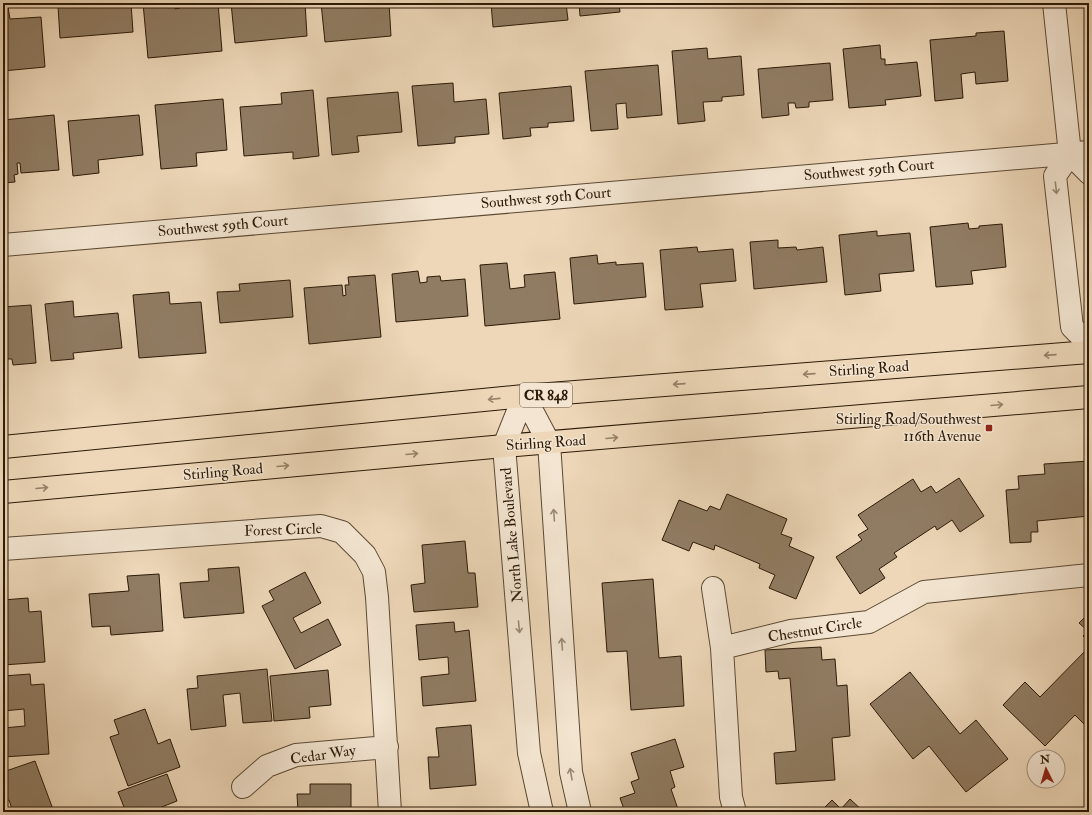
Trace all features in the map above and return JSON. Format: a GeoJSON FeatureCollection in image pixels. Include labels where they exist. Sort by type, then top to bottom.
{"type":"FeatureCollection","features":[{"type":"Feature","properties":{"kind":"main road","name":"Stirling Road"},"geometry":{"type":"LineString","coordinates":[[3,447],[524,396],[1089,352]]}},
{"type":"Feature","properties":{"kind":"main road","name":"Stirling Road"},"geometry":{"type":"LineString","coordinates":[[3,492],[504,446],[1089,397]]}},
{"type":"Feature","properties":{"kind":"street"},"geometry":{"type":"LineString","coordinates":[[1054,3],[1079,153],[1089,173]]}},
{"type":"Feature","properties":{"kind":"street"},"geometry":{"type":"LineString","coordinates":[[1079,153],[1055,176],[1072,327],[1089,344]]}},
{"type":"Feature","properties":{"kind":"street","name":"Southwest 59th Court"},"geometry":{"type":"LineString","coordinates":[[3,245],[1079,153]]}},
{"type":"Feature","properties":{"kind":"street"},"geometry":{"type":"LineString","coordinates":[[524,396],[549,443],[571,772],[580,812]]}},
{"type":"Feature","properties":{"kind":"street","name":"North Lake Boulevard"},"geometry":{"type":"LineString","coordinates":[[524,396],[504,446],[529,753],[542,812]]}},
{"type":"Feature","properties":{"kind":"street","name":"Forest Circle"},"geometry":{"type":"LineString","coordinates":[[3,549],[321,526],[342,532],[365,554],[374,572],[377,597],[390,812]]}},
{"type":"Feature","properties":{"kind":"street","name":"Chestnut Circle"},"geometry":{"type":"LineString","coordinates":[[722,648],[791,631],[869,622],[924,592],[1089,575]]}},
{"type":"Feature","properties":{"kind":"street"},"geometry":{"type":"LineString","coordinates":[[713,588],[722,648],[731,797],[735,812]]}},
{"type":"Feature","properties":{"kind":"street","name":"Cedar Way"},"geometry":{"type":"LineString","coordinates":[[243,787],[267,766],[296,755],[387,747]]}},
{"type":"Feature","properties":{"kind":"building"},"geometry":{"type":"Polygon","coordinates":[[[98,3],[131,3],[133,32],[60,38],[58,6],[98,3]]]}},
{"type":"Feature","properties":{"kind":"building"},"geometry":{"type":"Polygon","coordinates":[[[143,3],[174,3],[175,9],[180,8],[180,3],[218,3],[222,51],[148,58],[143,3]]]}},
{"type":"Feature","properties":{"kind":"building"},"geometry":{"type":"Polygon","coordinates":[[[231,3],[305,3],[307,36],[235,43],[231,3]]]}},
{"type":"Feature","properties":{"kind":"building"},"geometry":{"type":"Polygon","coordinates":[[[321,3],[389,3],[391,36],[325,42],[321,3]]]}},
{"type":"Feature","properties":{"kind":"building"},"geometry":{"type":"Polygon","coordinates":[[[404,3],[457,3],[404,7],[404,3]]]}},
{"type":"Feature","properties":{"kind":"building"},"geometry":{"type":"Polygon","coordinates":[[[491,3],[566,3],[568,20],[493,27],[491,3]]]}},
{"type":"Feature","properties":{"kind":"building"},"geometry":{"type":"Polygon","coordinates":[[[579,3],[619,3],[620,12],[580,16],[579,3]]]}},
{"type":"Feature","properties":{"kind":"building"},"geometry":{"type":"Polygon","coordinates":[[[8,7],[10,19],[41,17],[45,67],[3,71],[3,8],[8,7]]]}},
{"type":"Feature","properties":{"kind":"building"},"geometry":{"type":"Polygon","coordinates":[[[1004,31],[1008,81],[976,84],[975,72],[961,74],[963,98],[935,101],[930,40],[976,36],[976,33],[1004,31]]]}},
{"type":"Feature","properties":{"kind":"building"},"geometry":{"type":"Polygon","coordinates":[[[880,45],[881,59],[885,59],[885,65],[917,62],[921,96],[885,100],[886,105],[849,108],[843,49],[880,45]]]}},
{"type":"Feature","properties":{"kind":"building"},"geometry":{"type":"Polygon","coordinates":[[[707,48],[708,59],[741,56],[744,95],[722,97],[722,101],[703,102],[705,121],[678,124],[672,51],[707,48]]]}},
{"type":"Feature","properties":{"kind":"building"},"geometry":{"type":"Polygon","coordinates":[[[830,63],[833,100],[809,102],[809,107],[796,108],[795,103],[788,103],[789,115],[762,118],[758,69],[830,63]]]}},
{"type":"Feature","properties":{"kind":"building"},"geometry":{"type":"Polygon","coordinates":[[[658,65],[662,115],[627,118],[626,103],[616,104],[618,129],[591,131],[585,71],[658,65]]]}},
{"type":"Feature","properties":{"kind":"building"},"geometry":{"type":"Polygon","coordinates":[[[453,83],[454,102],[486,99],[489,134],[455,137],[455,143],[418,146],[412,86],[453,83]]]}},
{"type":"Feature","properties":{"kind":"building"},"geometry":{"type":"Polygon","coordinates":[[[571,86],[574,121],[548,123],[548,127],[530,128],[531,136],[503,139],[499,93],[571,86]]]}},
{"type":"Feature","properties":{"kind":"building"},"geometry":{"type":"Polygon","coordinates":[[[313,90],[319,156],[293,159],[293,152],[244,156],[240,107],[282,104],[281,93],[313,90]]]}},
{"type":"Feature","properties":{"kind":"building"},"geometry":{"type":"Polygon","coordinates":[[[398,92],[402,132],[357,136],[359,152],[332,155],[327,98],[398,92]]]}},
{"type":"Feature","properties":{"kind":"building"},"geometry":{"type":"Polygon","coordinates":[[[223,99],[227,150],[196,153],[197,166],[161,169],[155,105],[223,99]]]}},
{"type":"Feature","properties":{"kind":"building"},"geometry":{"type":"Polygon","coordinates":[[[54,115],[59,170],[21,173],[20,163],[17,163],[18,174],[14,175],[15,182],[3,183],[3,120],[54,115]]]}},
{"type":"Feature","properties":{"kind":"building"},"geometry":{"type":"Polygon","coordinates":[[[139,115],[143,155],[98,160],[99,173],[73,176],[68,121],[139,115]]]}},
{"type":"Feature","properties":{"kind":"building"},"geometry":{"type":"Polygon","coordinates":[[[968,223],[969,229],[979,228],[979,226],[1002,224],[1006,267],[971,271],[973,284],[936,287],[930,227],[968,223]]]}},
{"type":"Feature","properties":{"kind":"building"},"geometry":{"type":"Polygon","coordinates":[[[877,231],[877,236],[910,233],[914,271],[879,274],[881,291],[845,295],[839,235],[877,231]]]}},
{"type":"Feature","properties":{"kind":"building"},"geometry":{"type":"Polygon","coordinates":[[[778,240],[778,248],[796,247],[797,250],[823,247],[827,282],[754,289],[750,242],[778,240]]]}},
{"type":"Feature","properties":{"kind":"building"},"geometry":{"type":"Polygon","coordinates":[[[697,247],[698,252],[733,249],[736,281],[700,284],[703,307],[665,310],[660,250],[697,247]]]}},
{"type":"Feature","properties":{"kind":"building"},"geometry":{"type":"Polygon","coordinates":[[[597,255],[598,264],[616,262],[616,265],[643,263],[646,297],[574,304],[570,258],[597,255]]]}},
{"type":"Feature","properties":{"kind":"building"},"geometry":{"type":"Polygon","coordinates":[[[507,263],[510,289],[525,287],[524,275],[555,272],[560,319],[485,326],[480,265],[507,263]]]}},
{"type":"Feature","properties":{"kind":"building"},"geometry":{"type":"Polygon","coordinates":[[[418,271],[420,283],[427,282],[427,277],[440,276],[441,281],[465,279],[468,316],[396,322],[392,274],[418,271]]]}},
{"type":"Feature","properties":{"kind":"building"},"geometry":{"type":"Polygon","coordinates":[[[375,275],[381,337],[309,344],[304,288],[342,285],[343,296],[346,295],[345,285],[349,285],[348,277],[375,275]]]}},
{"type":"Feature","properties":{"kind":"building"},"geometry":{"type":"Polygon","coordinates":[[[290,280],[293,317],[220,323],[217,292],[240,291],[239,284],[290,280]]]}},
{"type":"Feature","properties":{"kind":"building"},"geometry":{"type":"Polygon","coordinates":[[[169,292],[170,304],[201,302],[206,353],[139,358],[133,295],[169,292]]]}},
{"type":"Feature","properties":{"kind":"building"},"geometry":{"type":"Polygon","coordinates":[[[73,301],[74,317],[118,313],[122,348],[73,353],[74,359],[51,361],[45,304],[73,301]]]}},
{"type":"Feature","properties":{"kind":"building"},"geometry":{"type":"Polygon","coordinates":[[[31,305],[36,363],[13,365],[12,359],[3,359],[3,324],[5,323],[3,307],[31,305]]]}},
{"type":"Feature","properties":{"kind":"building"},"geometry":{"type":"Polygon","coordinates":[[[1089,461],[1089,516],[1037,521],[1038,532],[1031,532],[1031,542],[1010,543],[1006,490],[1019,489],[1018,476],[1045,474],[1044,464],[1089,461]]]}},
{"type":"Feature","properties":{"kind":"building"},"geometry":{"type":"Polygon","coordinates":[[[959,478],[984,516],[960,532],[952,520],[937,530],[935,526],[894,553],[897,557],[879,569],[885,578],[860,594],[836,557],[862,540],[858,535],[868,529],[858,515],[913,479],[921,492],[931,486],[936,493],[959,478]]]}},
{"type":"Feature","properties":{"kind":"building"},"geometry":{"type":"Polygon","coordinates":[[[727,494],[787,519],[781,534],[792,538],[789,546],[814,557],[796,599],[769,588],[775,575],[759,568],[760,564],[715,545],[714,550],[693,542],[689,551],[662,540],[679,500],[707,511],[710,506],[720,510],[727,494]]]}},
{"type":"Feature","properties":{"kind":"building"},"geometry":{"type":"Polygon","coordinates":[[[465,541],[468,573],[475,573],[478,607],[414,612],[411,585],[425,583],[422,545],[465,541]]]}},
{"type":"Feature","properties":{"kind":"building"},"geometry":{"type":"Polygon","coordinates":[[[239,567],[244,613],[184,618],[180,583],[209,581],[208,569],[239,567]]]}},
{"type":"Feature","properties":{"kind":"building"},"geometry":{"type":"Polygon","coordinates":[[[305,572],[321,603],[293,618],[301,633],[328,619],[341,645],[295,669],[262,606],[274,600],[269,591],[305,572]]]}},
{"type":"Feature","properties":{"kind":"building"},"geometry":{"type":"Polygon","coordinates":[[[159,574],[163,631],[111,635],[110,626],[92,627],[89,594],[129,591],[127,576],[159,574]]]}},
{"type":"Feature","properties":{"kind":"building"},"geometry":{"type":"Polygon","coordinates":[[[653,579],[659,658],[681,656],[684,706],[631,710],[627,651],[607,652],[602,583],[653,579]]]}},
{"type":"Feature","properties":{"kind":"building"},"geometry":{"type":"Polygon","coordinates":[[[28,598],[29,612],[41,611],[45,662],[3,665],[3,600],[28,598]]]}},
{"type":"Feature","properties":{"kind":"building"},"geometry":{"type":"Polygon","coordinates":[[[1089,613],[1089,642],[1083,636],[1088,631],[1079,623],[1089,613]]]}},
{"type":"Feature","properties":{"kind":"building"},"geometry":{"type":"Polygon","coordinates":[[[454,622],[455,632],[469,630],[476,701],[423,706],[421,677],[449,674],[448,657],[419,660],[416,625],[454,622]]]}},
{"type":"Feature","properties":{"kind":"building"},"geometry":{"type":"Polygon","coordinates":[[[821,647],[822,660],[835,659],[837,686],[847,685],[850,736],[832,738],[835,780],[776,784],[774,753],[796,751],[790,678],[779,679],[778,671],[766,672],[765,650],[821,647]]]}},
{"type":"Feature","properties":{"kind":"building"},"geometry":{"type":"Polygon","coordinates":[[[1089,647],[1089,726],[1088,728],[1075,715],[1045,746],[1003,705],[1025,682],[1040,697],[1089,647]]]}},
{"type":"Feature","properties":{"kind":"building"},"geometry":{"type":"Polygon","coordinates":[[[267,669],[272,721],[243,723],[240,693],[223,695],[226,726],[191,730],[187,689],[198,688],[197,676],[267,669]]]}},
{"type":"Feature","properties":{"kind":"building"},"geometry":{"type":"Polygon","coordinates":[[[328,670],[331,705],[309,707],[310,718],[274,721],[270,676],[328,670]]]}},
{"type":"Feature","properties":{"kind":"building"},"geometry":{"type":"Polygon","coordinates":[[[910,672],[960,734],[976,720],[1008,759],[966,792],[929,746],[913,759],[870,704],[910,672]]]}},
{"type":"Feature","properties":{"kind":"building"},"geometry":{"type":"Polygon","coordinates":[[[30,674],[31,685],[44,684],[49,754],[3,757],[3,728],[25,726],[24,709],[3,711],[3,676],[30,674]]]}},
{"type":"Feature","properties":{"kind":"building"},"geometry":{"type":"Polygon","coordinates":[[[145,709],[158,744],[170,739],[180,767],[128,786],[110,737],[119,734],[114,720],[145,709]]]}},
{"type":"Feature","properties":{"kind":"building"},"geometry":{"type":"Polygon","coordinates":[[[471,725],[476,785],[430,789],[428,757],[439,757],[436,728],[471,725]]]}},
{"type":"Feature","properties":{"kind":"building"},"geometry":{"type":"Polygon","coordinates":[[[675,739],[684,767],[670,771],[675,787],[671,789],[679,812],[625,812],[620,798],[635,793],[631,782],[639,779],[631,753],[675,739]]]}},
{"type":"Feature","properties":{"kind":"building"},"geometry":{"type":"Polygon","coordinates":[[[35,761],[54,812],[13,812],[9,800],[3,802],[3,772],[35,761]]]}},
{"type":"Feature","properties":{"kind":"building"},"geometry":{"type":"Polygon","coordinates":[[[167,774],[177,801],[149,812],[126,812],[118,792],[167,774]]]}},
{"type":"Feature","properties":{"kind":"building"},"geometry":{"type":"Polygon","coordinates":[[[310,784],[351,784],[351,812],[298,812],[297,794],[310,794],[310,784]]]}},
{"type":"Feature","properties":{"kind":"building"},"geometry":{"type":"Polygon","coordinates":[[[850,799],[864,812],[820,812],[832,800],[841,809],[850,799]]]}},
{"type":"Feature","properties":{"kind":"place","name":"Stirling Road/Southwest 116th Avenue"},"geometry":{"type":"Point","coordinates":[989,428]}}]}
